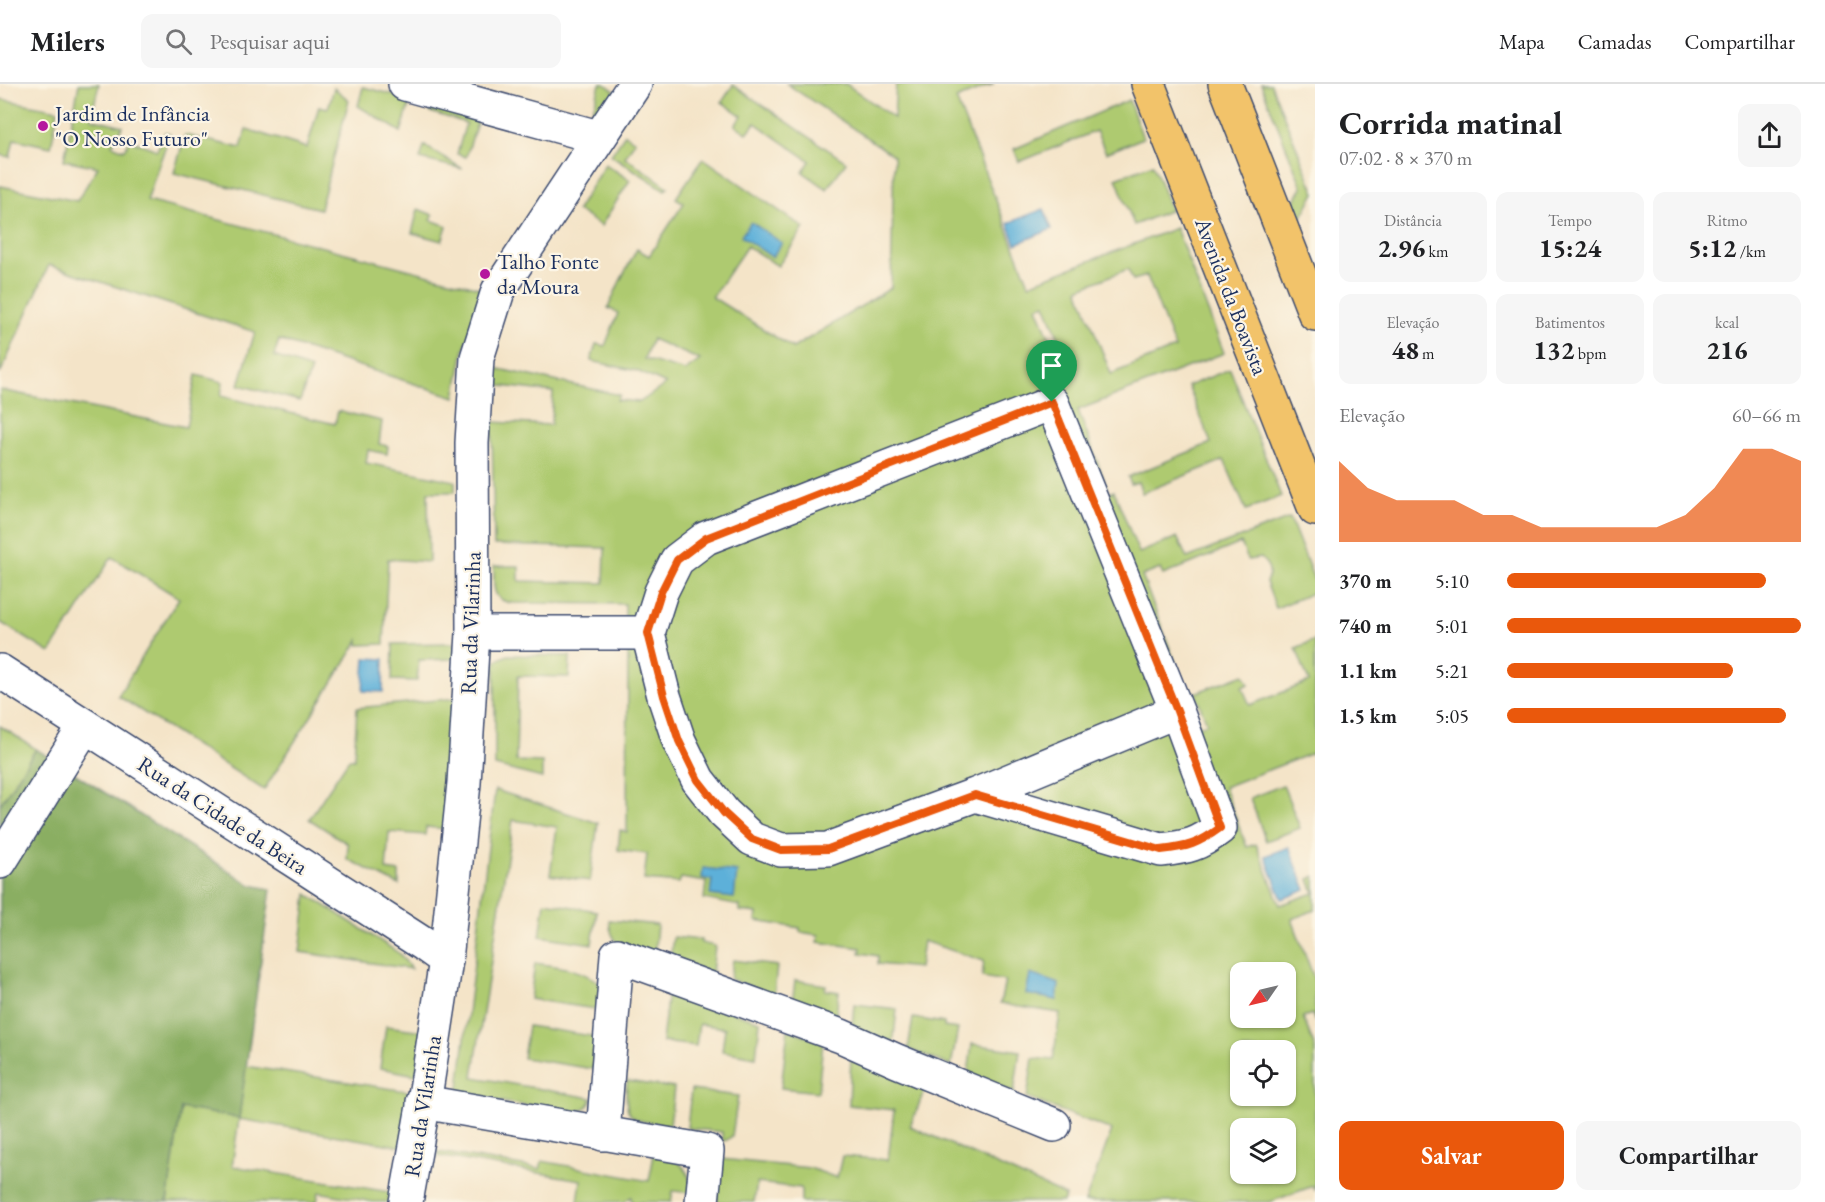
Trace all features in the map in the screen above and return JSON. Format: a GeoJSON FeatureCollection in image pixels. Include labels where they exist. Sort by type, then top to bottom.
{"type":"FeatureCollection","features":[{"type":"Feature","properties":{"kind":"main road","name":"Avenida da Boavista"},"geometry":{"type":"LineString","coordinates":[[1148,84],[1315,509]]}},
{"type":"Feature","properties":{"kind":"main road"},"geometry":{"type":"LineString","coordinates":[[1225,84],[1236,99],[1315,314]]}},
{"type":"Feature","properties":{"kind":"street"},"geometry":{"type":"LineString","coordinates":[[405,84],[598,137]]}},
{"type":"Feature","properties":{"kind":"street","name":"Rua da Vilarinha"},"geometry":{"type":"LineString","coordinates":[[406,1202],[446,960],[464,783],[472,633],[472,443],[477,358],[498,291],[635,84]]}},
{"type":"Feature","properties":{"kind":"street"},"geometry":{"type":"LineString","coordinates":[[975,795],[1161,850],[1183,848],[1203,840],[1220,828],[1177,711],[1052,402],[706,538],[677,560],[661,592],[648,633],[664,696],[679,741],[698,780],[724,813],[752,839],[781,850],[828,849],[975,795],[1177,711]]}},
{"type":"Feature","properties":{"kind":"street"},"geometry":{"type":"LineString","coordinates":[[472,633],[648,633]]}},
{"type":"Feature","properties":{"kind":"street","name":"Rua da Cidade da Beira"},"geometry":{"type":"LineString","coordinates":[[0,671],[446,960]]}},
{"type":"Feature","properties":{"kind":"street"},"geometry":{"type":"LineString","coordinates":[[0,862],[85,726]]}},
{"type":"Feature","properties":{"kind":"street"},"geometry":{"type":"LineString","coordinates":[[603,1134],[617,955],[841,1036],[1054,1125]]}},
{"type":"Feature","properties":{"kind":"street"},"geometry":{"type":"LineString","coordinates":[[423,1102],[707,1151],[702,1202]]}},
{"type":"Feature","properties":{"kind":"green space"},"geometry":{"type":"Polygon","coordinates":[[[79,84],[99,84],[91,118],[123,126],[112,145],[124,150],[130,140],[157,150],[165,132],[170,134],[147,201],[487,290],[464,349],[455,397],[279,340],[274,356],[311,369],[300,401],[239,385],[255,332],[49,265],[0,374],[0,186],[77,201],[98,167],[64,160],[79,84]]]}},
{"type":"Feature","properties":{"kind":"green space"},"geometry":{"type":"Polygon","coordinates":[[[600,84],[605,84],[616,92],[589,125],[600,84]]]}},
{"type":"Feature","properties":{"kind":"green space"},"geometry":{"type":"Polygon","coordinates":[[[787,84],[846,84],[894,118],[896,84],[994,84],[956,99],[1029,284],[1176,228],[1224,353],[1078,410],[1109,493],[1114,491],[1139,553],[1177,537],[1187,558],[1290,518],[1315,582],[1315,592],[1276,608],[1266,582],[1269,575],[1268,566],[1261,558],[1248,560],[1241,543],[1163,575],[1160,569],[1142,576],[1200,726],[1207,723],[1195,693],[1244,674],[1249,684],[1242,687],[1250,705],[1309,682],[1296,648],[1315,640],[1315,752],[1224,787],[1247,847],[1256,844],[1280,905],[1314,893],[1309,879],[1315,876],[1315,910],[1292,919],[1315,981],[1315,1022],[1312,1014],[1303,1017],[1315,1048],[1315,1191],[1313,1186],[1270,1202],[1085,1202],[1112,1130],[1027,1098],[1033,1058],[1053,1060],[1060,1013],[1000,1004],[1005,981],[982,977],[984,961],[923,941],[919,968],[878,964],[878,956],[860,953],[861,948],[818,942],[819,935],[800,932],[800,928],[756,921],[757,913],[740,911],[740,906],[704,899],[706,882],[681,878],[679,883],[644,880],[647,854],[618,850],[620,830],[627,832],[628,657],[625,604],[513,603],[500,599],[495,591],[494,566],[519,566],[519,581],[604,583],[605,548],[494,545],[492,422],[551,425],[553,392],[494,385],[494,368],[620,395],[617,400],[640,402],[666,384],[637,371],[591,361],[596,344],[605,346],[618,313],[608,308],[637,249],[649,256],[684,203],[676,198],[703,158],[804,228],[778,266],[747,246],[712,297],[793,348],[891,288],[894,156],[787,84]],[[1128,269],[1078,289],[1111,374],[1175,348],[1147,276],[1133,280],[1128,269]],[[1045,304],[1037,307],[1052,344],[1060,341],[1045,304]],[[652,339],[644,359],[685,371],[700,360],[652,339]]]}},
{"type":"Feature","properties":{"kind":"green space"},"geometry":{"type":"Polygon","coordinates":[[[1261,84],[1271,84],[1315,193],[1296,227],[1290,210],[1302,187],[1261,84]]]}},
{"type":"Feature","properties":{"kind":"green space"},"geometry":{"type":"Polygon","coordinates":[[[733,85],[846,162],[827,189],[803,172],[810,161],[755,123],[747,133],[735,125],[742,116],[722,102],[733,85]]]}},
{"type":"Feature","properties":{"kind":"green space"},"geometry":{"type":"Polygon","coordinates":[[[363,87],[411,99],[401,132],[358,106],[363,87]]]}},
{"type":"Feature","properties":{"kind":"green space"},"geometry":{"type":"Polygon","coordinates":[[[334,88],[349,100],[320,209],[174,173],[185,135],[241,148],[246,129],[307,148],[319,106],[328,108],[334,88]]]}},
{"type":"Feature","properties":{"kind":"green space"},"geometry":{"type":"Polygon","coordinates":[[[0,99],[58,110],[51,147],[14,139],[10,157],[0,155],[0,99]]]}},
{"type":"Feature","properties":{"kind":"green space"},"geometry":{"type":"Polygon","coordinates":[[[1129,100],[1143,138],[1106,153],[1096,131],[1019,162],[1014,149],[1129,100]]]}},
{"type":"Feature","properties":{"kind":"green space"},"geometry":{"type":"Polygon","coordinates":[[[432,105],[479,117],[466,157],[457,154],[466,123],[430,112],[432,105]]]}},
{"type":"Feature","properties":{"kind":"green space"},"geometry":{"type":"Polygon","coordinates":[[[625,134],[635,141],[625,157],[668,187],[665,190],[611,155],[625,134]]]}},
{"type":"Feature","properties":{"kind":"green space"},"geometry":{"type":"Polygon","coordinates":[[[425,146],[463,169],[420,159],[425,146]]]}},
{"type":"Feature","properties":{"kind":"green space"},"geometry":{"type":"Polygon","coordinates":[[[605,164],[630,180],[601,226],[577,210],[605,164]]]}},
{"type":"Feature","properties":{"kind":"green space"},"geometry":{"type":"Polygon","coordinates":[[[1153,164],[1171,210],[1134,225],[1116,178],[1153,164]]]}},
{"type":"Feature","properties":{"kind":"green space"},"geometry":{"type":"Polygon","coordinates":[[[418,209],[433,215],[431,220],[447,226],[442,241],[412,233],[418,209]]]}},
{"type":"Feature","properties":{"kind":"green space"},"geometry":{"type":"Polygon","coordinates":[[[1230,369],[1281,496],[1246,510],[1224,460],[1142,493],[1138,482],[1131,484],[1128,477],[1211,443],[1188,386],[1230,369]]]}},
{"type":"Feature","properties":{"kind":"green space"},"geometry":{"type":"Polygon","coordinates":[[[196,375],[223,382],[221,396],[335,424],[338,411],[382,421],[379,444],[388,446],[387,454],[368,450],[366,463],[455,481],[455,492],[428,492],[429,562],[388,559],[384,644],[359,645],[359,640],[264,790],[118,696],[179,598],[112,557],[50,653],[0,622],[0,390],[186,427],[196,375]]]}},
{"type":"Feature","properties":{"kind":"green space"},"geometry":{"type":"Polygon","coordinates":[[[454,643],[456,659],[419,660],[417,681],[392,680],[393,644],[454,643]]]}},
{"type":"Feature","properties":{"kind":"green space"},"geometry":{"type":"Polygon","coordinates":[[[508,655],[570,656],[569,677],[518,676],[516,761],[542,762],[542,778],[495,766],[495,666],[497,660],[508,655]]]}},
{"type":"Feature","properties":{"kind":"green space"},"geometry":{"type":"Polygon","coordinates":[[[457,698],[447,829],[426,827],[425,835],[389,832],[386,870],[399,872],[399,885],[347,859],[348,844],[309,819],[349,759],[354,759],[357,708],[457,698]]]}},
{"type":"Feature","properties":{"kind":"green space"},"geometry":{"type":"Polygon","coordinates":[[[0,726],[36,749],[0,805],[0,726]]]}},
{"type":"Feature","properties":{"kind":"green space"},"geometry":{"type":"Polygon","coordinates":[[[36,749],[251,885],[271,889],[239,1118],[181,1108],[167,1202],[0,1202],[0,805],[36,749]]]}},
{"type":"Feature","properties":{"kind":"green space"},"geometry":{"type":"Polygon","coordinates":[[[1283,785],[1300,828],[1266,841],[1250,798],[1283,785]]]}},
{"type":"Feature","properties":{"kind":"green space"},"geometry":{"type":"Polygon","coordinates":[[[495,790],[598,823],[590,881],[550,875],[557,827],[513,820],[473,1077],[592,1098],[588,1106],[573,1112],[458,1096],[495,790]]]}},
{"type":"Feature","properties":{"kind":"green space"},"geometry":{"type":"Polygon","coordinates":[[[307,894],[400,954],[411,969],[300,952],[307,894]]]}},
{"type":"Feature","properties":{"kind":"green space"},"geometry":{"type":"Polygon","coordinates":[[[545,902],[597,911],[592,944],[540,936],[545,902]]]}},
{"type":"Feature","properties":{"kind":"green space"},"geometry":{"type":"Polygon","coordinates":[[[609,920],[657,925],[654,959],[630,951],[618,943],[609,920]]]}},
{"type":"Feature","properties":{"kind":"green space"},"geometry":{"type":"Polygon","coordinates":[[[673,937],[701,940],[701,943],[715,946],[712,973],[670,962],[673,937]]]}},
{"type":"Feature","properties":{"kind":"green space"},"geometry":{"type":"Polygon","coordinates":[[[733,960],[777,966],[774,996],[730,979],[733,960]]]}},
{"type":"Feature","properties":{"kind":"green space"},"geometry":{"type":"Polygon","coordinates":[[[535,963],[578,972],[603,985],[601,1010],[530,999],[535,963]]]}},
{"type":"Feature","properties":{"kind":"green space"},"geometry":{"type":"Polygon","coordinates":[[[795,980],[826,985],[825,990],[839,992],[835,1021],[792,1005],[795,980]]]}},
{"type":"Feature","properties":{"kind":"green space"},"geometry":{"type":"Polygon","coordinates":[[[668,991],[760,1021],[756,1057],[722,1051],[725,1028],[699,1024],[696,1046],[662,1042],[668,991]]]}},
{"type":"Feature","properties":{"kind":"green space"},"geometry":{"type":"Polygon","coordinates":[[[854,1004],[897,1009],[893,1045],[852,1027],[854,1004]]]}},
{"type":"Feature","properties":{"kind":"green space"},"geometry":{"type":"Polygon","coordinates":[[[913,1018],[944,1023],[944,1027],[958,1029],[951,1066],[908,1049],[913,1018]]]}},
{"type":"Feature","properties":{"kind":"green space"},"geometry":{"type":"Polygon","coordinates":[[[386,1026],[423,1031],[416,1075],[380,1068],[386,1026]]]}},
{"type":"Feature","properties":{"kind":"green space"},"geometry":{"type":"Polygon","coordinates":[[[528,1026],[598,1037],[593,1069],[523,1058],[528,1026]]]}},
{"type":"Feature","properties":{"kind":"green space"},"geometry":{"type":"Polygon","coordinates":[[[788,1029],[823,1042],[818,1092],[781,1088],[788,1029]]]}},
{"type":"Feature","properties":{"kind":"green space"},"geometry":{"type":"Polygon","coordinates":[[[972,1044],[1020,1051],[1014,1093],[968,1074],[972,1044]]]}},
{"type":"Feature","properties":{"kind":"green space"},"geometry":{"type":"Polygon","coordinates":[[[851,1055],[925,1090],[910,1126],[1066,1196],[1063,1202],[801,1202],[801,1188],[757,1183],[754,1202],[717,1202],[721,1159],[810,1168],[837,1178],[842,1156],[888,1160],[894,1110],[849,1105],[851,1055]]]}},
{"type":"Feature","properties":{"kind":"green space"},"geometry":{"type":"Polygon","coordinates":[[[245,1066],[413,1092],[403,1147],[239,1119],[232,1166],[396,1193],[394,1202],[373,1202],[319,1192],[317,1202],[167,1202],[181,1108],[239,1118],[245,1066]]]}},
{"type":"Feature","properties":{"kind":"green space"},"geometry":{"type":"Polygon","coordinates":[[[627,1081],[674,1088],[670,1125],[647,1122],[633,1117],[627,1105],[627,1081]]]}},
{"type":"Feature","properties":{"kind":"green space"},"geometry":{"type":"Polygon","coordinates":[[[691,1090],[738,1096],[732,1136],[722,1141],[722,1132],[687,1128],[691,1090]]]}},
{"type":"Feature","properties":{"kind":"green space"},"geometry":{"type":"Polygon","coordinates":[[[439,1152],[540,1169],[542,1161],[649,1181],[654,1155],[671,1159],[682,1165],[689,1176],[693,1193],[673,1191],[671,1202],[632,1202],[631,1197],[624,1202],[578,1202],[581,1180],[438,1156],[439,1152]]]}},
{"type":"Feature","properties":{"kind":"water"},"geometry":{"type":"Polygon","coordinates":[[[1044,209],[1052,229],[1016,244],[1008,223],[1044,209]]]}},
{"type":"Feature","properties":{"kind":"water"},"geometry":{"type":"Polygon","coordinates":[[[751,222],[782,243],[772,257],[741,236],[751,222]]]}},
{"type":"Feature","properties":{"kind":"water"},"geometry":{"type":"Polygon","coordinates":[[[365,658],[384,659],[383,692],[363,691],[365,658]]]}},
{"type":"Feature","properties":{"kind":"water"},"geometry":{"type":"Polygon","coordinates":[[[1289,847],[1306,890],[1282,899],[1265,856],[1289,847]]]}},
{"type":"Feature","properties":{"kind":"water"},"geometry":{"type":"Polygon","coordinates":[[[703,868],[737,872],[734,898],[710,895],[712,880],[702,878],[703,868]]]}},
{"type":"Feature","properties":{"kind":"water"},"geometry":{"type":"Polygon","coordinates":[[[1030,974],[1059,984],[1057,1000],[1026,994],[1030,974]]]}},
{"type":"Feature","properties":{"kind":"place","name":"Jardim de Infância \"O Nosso Futuro\""},"geometry":{"type":"Point","coordinates":[43,126]}},
{"type":"Feature","properties":{"kind":"place","name":"Talho Fonte da Moura"},"geometry":{"type":"Point","coordinates":[485,274]}},
{"type":"Feature","properties":{"kind":"route"},"geometry":{"type":"LineString","coordinates":[[1052,402],[1177,711],[1220,828],[1203,840],[1183,848],[1161,850],[975,795],[828,849],[781,850],[752,839],[724,813],[698,780],[679,741],[664,696],[648,633],[661,592],[677,560],[706,538],[1052,402]]}}]}
